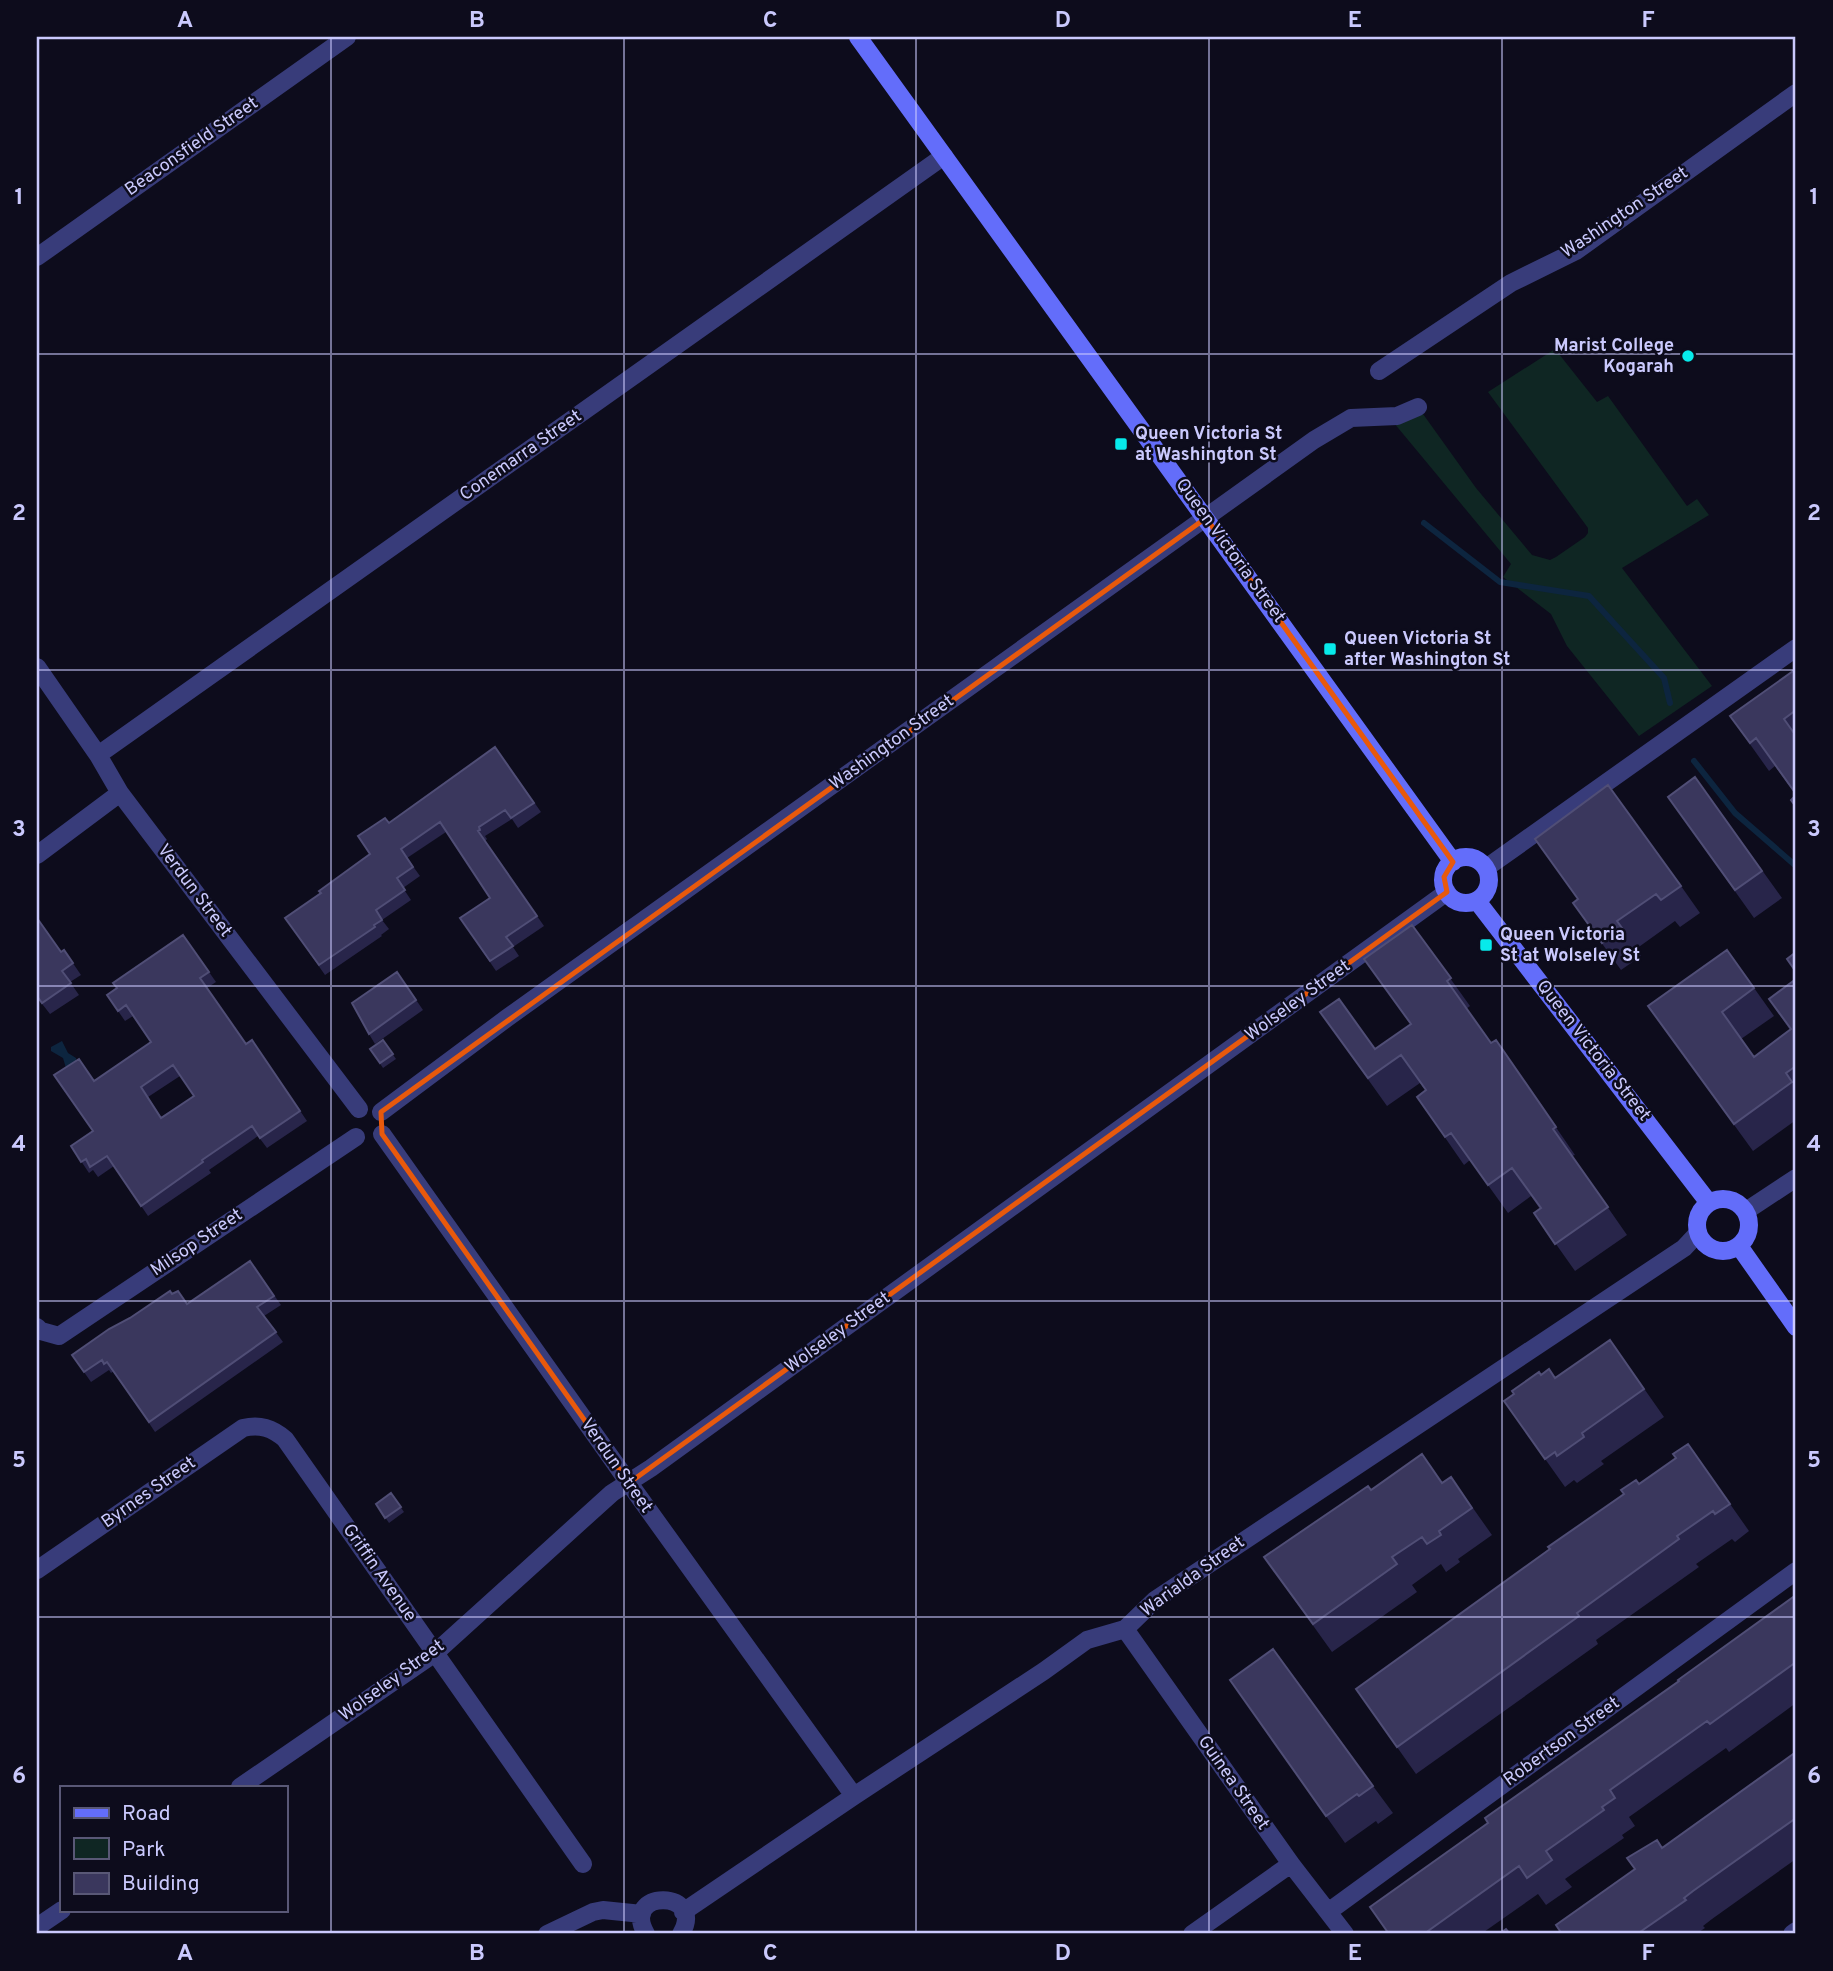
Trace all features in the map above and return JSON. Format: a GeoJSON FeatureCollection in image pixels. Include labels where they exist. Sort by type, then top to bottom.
{"type":"FeatureCollection","features":[{"type":"Feature","properties":{"kind":"main road","name":"Queen Victoria Street"},"geometry":{"type":"LineString","coordinates":[[858,37],[1453,862]]}},
{"type":"Feature","properties":{"kind":"main road"},"geometry":{"type":"LineString","coordinates":[[1460,858],[1471,858],[1481,862],[1486,868],[1488,888],[1477,901],[1458,902],[1447,892],[1444,877],[1453,862],[1460,858]]}},
{"type":"Feature","properties":{"kind":"main road","name":"Queen Victoria Street"},"geometry":{"type":"LineString","coordinates":[[1477,901],[1709,1203]]}},
{"type":"Feature","properties":{"kind":"main road"},"geometry":{"type":"LineString","coordinates":[[1725,1199],[1734,1201],[1746,1212],[1750,1222],[1749,1231],[1739,1246],[1731,1250],[1714,1249],[1707,1245],[1698,1233],[1698,1215],[1709,1203],[1725,1199]]}},
{"type":"Feature","properties":{"kind":"main road"},"geometry":{"type":"LineString","coordinates":[[1739,1246],[1796,1327]]}},
{"type":"Feature","properties":{"kind":"street","name":"Beaconsfield Street"},"geometry":{"type":"LineString","coordinates":[[37,257],[347,37]]}},
{"type":"Feature","properties":{"kind":"street","name":"Washington Street"},"geometry":{"type":"LineString","coordinates":[[1379,371],[1511,283],[1576,251],[1796,93]]}},
{"type":"Feature","properties":{"kind":"street","name":"Conemarra Street"},"geometry":{"type":"LineString","coordinates":[[99,755],[944,156]]}},
{"type":"Feature","properties":{"kind":"street","name":"Washington Street"},"geometry":{"type":"LineString","coordinates":[[381,1112],[507,1018],[1314,440],[1348,419],[1396,416],[1418,407]]}},
{"type":"Feature","properties":{"kind":"street"},"geometry":{"type":"LineString","coordinates":[[1486,868],[1796,648]]}},
{"type":"Feature","properties":{"kind":"street","name":"Verdun Street"},"geometry":{"type":"LineString","coordinates":[[37,667],[99,755],[120,793],[359,1109]]}},
{"type":"Feature","properties":{"kind":"street"},"geometry":{"type":"LineString","coordinates":[[37,855],[120,793]]}},
{"type":"Feature","properties":{"kind":"street","name":"Wolseley Street"},"geometry":{"type":"LineString","coordinates":[[241,1786],[435,1653],[612,1493],[1447,892]]}},
{"type":"Feature","properties":{"kind":"street"},"geometry":{"type":"LineString","coordinates":[[370,1107],[381,1112],[385,1124],[382,1134],[376,1139],[366,1141],[356,1137],[350,1125],[353,1115],[359,1109],[370,1107]]}},
{"type":"Feature","properties":{"kind":"street","name":"Verdun Street"},"geometry":{"type":"LineString","coordinates":[[382,1134],[854,1796]]}},
{"type":"Feature","properties":{"kind":"street","name":"Milsop Street"},"geometry":{"type":"LineString","coordinates":[[37,1327],[41,1331],[60,1336],[356,1137]]}},
{"type":"Feature","properties":{"kind":"street"},"geometry":{"type":"LineString","coordinates":[[1746,1212],[1796,1178]]}},
{"type":"Feature","properties":{"kind":"street","name":"Warialda Street"},"geometry":{"type":"LineString","coordinates":[[683,1912],[1087,1640],[1125,1629],[1155,1600],[1684,1248],[1698,1233]]}},
{"type":"Feature","properties":{"kind":"street","name":"Byrnes Street"},"geometry":{"type":"LineString","coordinates":[[37,1570],[243,1428],[266,1427]]}},
{"type":"Feature","properties":{"kind":"street","name":"Griffin Avenue"},"geometry":{"type":"LineString","coordinates":[[266,1427],[285,1439],[583,1864]]}},
{"type":"Feature","properties":{"kind":"street","name":"Robertson Street"},"geometry":{"type":"LineString","coordinates":[[1328,1912],[1796,1571]]}},
{"type":"Feature","properties":{"kind":"street","name":"Guinea Street"},"geometry":{"type":"LineString","coordinates":[[1125,1629],[1291,1864],[1345,1934]]}},
{"type":"Feature","properties":{"kind":"street"},"geometry":{"type":"LineString","coordinates":[[1192,1934],[1291,1864]]}},
{"type":"Feature","properties":{"kind":"street"},"geometry":{"type":"LineString","coordinates":[[646,1934],[642,1928],[642,1914],[650,1903],[662,1899],[675,1902],[683,1912],[685,1922],[681,1934]]}},
{"type":"Feature","properties":{"kind":"street"},"geometry":{"type":"LineString","coordinates":[[547,1934],[593,1912],[603,1910],[642,1914]]}},
{"type":"Feature","properties":{"kind":"street"},"geometry":{"type":"LineString","coordinates":[[37,1927],[60,1911]]}},
{"type":"Feature","properties":{"kind":"street"},"geometry":{"type":"LineString","coordinates":[[1792,1934],[1796,1931]]}},
{"type":"Feature","properties":{"kind":"highlighted area"},"geometry":{"type":"Polygon","coordinates":[[[1206,518],[1453,862],[1444,877],[1447,892],[629,1483],[382,1134],[381,1112],[1206,518]]]}},
{"type":"Feature","properties":{"kind":"green space"},"geometry":{"type":"Polygon","coordinates":[[[1555,349],[1597,402],[1608,396],[1687,506],[1697,499],[1709,515],[1622,568],[1712,686],[1639,736],[1567,646],[1551,614],[1503,577],[1511,564],[1389,417],[1418,407],[1476,488],[1532,555],[1550,560],[1585,537],[1588,528],[1488,392],[1555,349]]]}},
{"type":"Feature","properties":{"kind":"water"},"geometry":{"type":"Polygon","coordinates":[[[62,1041],[68,1053],[76,1058],[76,1066],[66,1068],[63,1058],[51,1051],[51,1047],[62,1041]]]}},
{"type":"Feature","properties":{"kind":"building"},"geometry":{"type":"Polygon","coordinates":[[[1796,669],[1796,710],[1784,719],[1796,736],[1796,794],[1756,738],[1750,743],[1730,716],[1796,669]]]}},
{"type":"Feature","properties":{"kind":"building"},"geometry":{"type":"Polygon","coordinates":[[[495,747],[534,803],[511,818],[505,810],[479,827],[478,831],[537,916],[506,937],[513,946],[490,961],[460,918],[490,898],[440,822],[401,849],[413,867],[397,878],[405,890],[376,910],[382,920],[319,965],[285,918],[370,854],[358,836],[385,818],[389,823],[495,747]]]}},
{"type":"Feature","properties":{"kind":"building"},"geometry":{"type":"Polygon","coordinates":[[[1695,777],[1762,871],[1735,890],[1668,797],[1695,777]]]}},
{"type":"Feature","properties":{"kind":"building"},"geometry":{"type":"Polygon","coordinates":[[[1608,785],[1681,886],[1661,900],[1656,894],[1617,921],[1622,928],[1602,943],[1573,903],[1578,899],[1535,839],[1608,785]]]}},
{"type":"Feature","properties":{"kind":"building"},"geometry":{"type":"Polygon","coordinates":[[[37,918],[61,952],[64,950],[73,963],[62,971],[71,983],[42,1003],[37,996],[37,918]]]}},
{"type":"Feature","properties":{"kind":"building"},"geometry":{"type":"Polygon","coordinates":[[[1412,925],[1451,978],[1447,981],[1491,1043],[1496,1040],[1556,1127],[1553,1129],[1608,1207],[1555,1244],[1534,1213],[1541,1208],[1512,1168],[1488,1185],[1451,1133],[1445,1137],[1417,1097],[1426,1090],[1401,1055],[1368,1078],[1320,1012],[1339,999],[1375,1049],[1411,1024],[1364,959],[1412,925]]]}},
{"type":"Feature","properties":{"kind":"building"},"geometry":{"type":"Polygon","coordinates":[[[183,935],[209,972],[200,978],[246,1044],[252,1040],[300,1111],[260,1138],[252,1126],[141,1206],[107,1156],[90,1167],[86,1159],[81,1162],[71,1146],[93,1131],[54,1075],[79,1059],[94,1081],[151,1042],[126,1005],[118,1011],[107,995],[117,988],[113,983],[183,935]],[[173,1065],[141,1087],[161,1118],[194,1096],[173,1065]]]}},
{"type":"Feature","properties":{"kind":"building"},"geometry":{"type":"Polygon","coordinates":[[[1727,950],[1754,988],[1722,1012],[1754,1057],[1791,1029],[1769,999],[1796,979],[1796,1066],[1786,1073],[1792,1082],[1734,1124],[1648,1006],[1727,950]]]}},
{"type":"Feature","properties":{"kind":"building"},"geometry":{"type":"Polygon","coordinates":[[[1796,952],[1796,972],[1787,959],[1796,952]]]}},
{"type":"Feature","properties":{"kind":"building"},"geometry":{"type":"Polygon","coordinates":[[[397,972],[416,1000],[369,1034],[352,1003],[397,972]]]}},
{"type":"Feature","properties":{"kind":"building"},"geometry":{"type":"Polygon","coordinates":[[[383,1040],[393,1054],[380,1063],[370,1049],[383,1040]]]}},
{"type":"Feature","properties":{"kind":"building"},"geometry":{"type":"Polygon","coordinates":[[[250,1261],[274,1296],[257,1307],[276,1332],[149,1422],[107,1362],[104,1364],[102,1360],[84,1372],[72,1355],[170,1291],[172,1294],[178,1291],[187,1304],[250,1261]]]}},
{"type":"Feature","properties":{"kind":"building"},"geometry":{"type":"Polygon","coordinates":[[[1610,1340],[1644,1389],[1582,1433],[1584,1437],[1557,1456],[1555,1452],[1545,1459],[1504,1401],[1514,1394],[1512,1391],[1539,1372],[1541,1375],[1549,1369],[1555,1378],[1610,1340]]]}},
{"type":"Feature","properties":{"kind":"building"},"geometry":{"type":"Polygon","coordinates":[[[1688,1444],[1730,1504],[1715,1514],[1713,1511],[1677,1536],[1679,1539],[1577,1613],[1579,1616],[1397,1747],[1356,1689],[1624,1494],[1621,1490],[1636,1480],[1639,1484],[1676,1458],[1673,1454],[1688,1444]]]}},
{"type":"Feature","properties":{"kind":"building"},"geometry":{"type":"Polygon","coordinates":[[[1422,1454],[1442,1483],[1451,1477],[1472,1508],[1439,1531],[1441,1535],[1427,1544],[1422,1537],[1392,1557],[1397,1564],[1313,1624],[1264,1557],[1368,1486],[1371,1490],[1422,1454]]]}},
{"type":"Feature","properties":{"kind":"building"},"geometry":{"type":"Polygon","coordinates":[[[391,1493],[401,1507],[385,1518],[376,1504],[391,1493]]]}},
{"type":"Feature","properties":{"kind":"building"},"geometry":{"type":"Polygon","coordinates":[[[1796,1595],[1796,1662],[1710,1724],[1707,1721],[1610,1790],[1615,1798],[1602,1807],[1604,1810],[1546,1851],[1552,1860],[1527,1878],[1519,1866],[1428,1931],[1430,1934],[1389,1934],[1370,1907],[1488,1823],[1485,1818],[1796,1595]]]}},
{"type":"Feature","properties":{"kind":"building"},"geometry":{"type":"Polygon","coordinates":[[[1273,1649],[1373,1786],[1326,1816],[1230,1680],[1273,1649]]]}},
{"type":"Feature","properties":{"kind":"building"},"geometry":{"type":"Polygon","coordinates":[[[1796,1752],[1796,1818],[1637,1934],[1562,1934],[1556,1925],[1635,1869],[1627,1858],[1657,1840],[1662,1848],[1796,1752]]]}},
{"type":"Feature","properties":{"kind":"waterway"},"geometry":{"type":"LineString","coordinates":[[1424,523],[1500,582],[1589,596],[1664,678],[1670,703]]}},
{"type":"Feature","properties":{"kind":"waterway"},"geometry":{"type":"LineString","coordinates":[[1694,761],[1735,813],[1796,866]]}},
{"type":"Feature","properties":{"kind":"place","name":"Marist College Kogarah"},"geometry":{"type":"Point","coordinates":[1688,356]}},
{"type":"Feature","properties":{"kind":"place","name":"Queen Victoria St at Washington St"},"geometry":{"type":"Point","coordinates":[1121,444]}},
{"type":"Feature","properties":{"kind":"place","name":"Queen Victoria St after Washington St"},"geometry":{"type":"Point","coordinates":[1330,649]}},
{"type":"Feature","properties":{"kind":"place","name":"Queen Victoria St at Wolseley St"},"geometry":{"type":"Point","coordinates":[1486,945]}}]}
